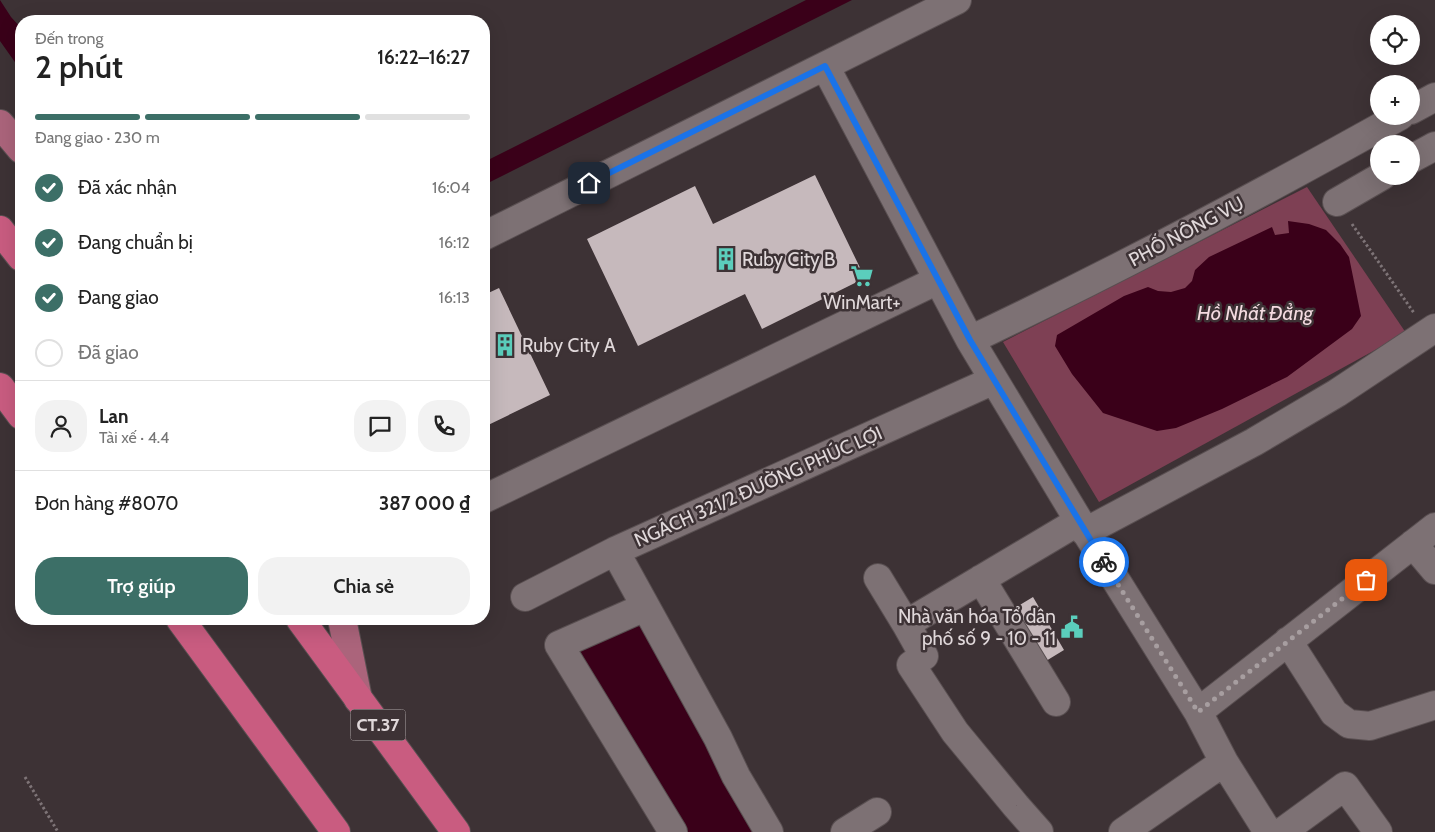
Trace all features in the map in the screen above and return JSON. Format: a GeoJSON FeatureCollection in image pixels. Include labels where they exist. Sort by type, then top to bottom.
{"type":"FeatureCollection","features":[{"type":"Feature","properties":{"kind":"highway"},"geometry":{"type":"LineString","coordinates":[[0,230],[15,249]]}},
{"type":"Feature","properties":{"kind":"highway"},"geometry":{"type":"LineString","coordinates":[[0,387],[15,407]]}},
{"type":"Feature","properties":{"kind":"highway"},"geometry":{"type":"LineString","coordinates":[[184,625],[336,832]]}},
{"type":"Feature","properties":{"kind":"highway","name":"CT.37"},"geometry":{"type":"LineString","coordinates":[[304,625],[456,832]]}},
{"type":"Feature","properties":{"kind":"main road"},"geometry":{"type":"LineString","coordinates":[[0,124],[15,142]]}},
{"type":"Feature","properties":{"kind":"main road"},"geometry":{"type":"LineString","coordinates":[[343,625],[358,699]]}},
{"type":"Feature","properties":{"kind":"street"},"geometry":{"type":"LineString","coordinates":[[490,233],[957,0]]}},
{"type":"Feature","properties":{"kind":"street"},"geometry":{"type":"LineString","coordinates":[[825,66],[970,340],[1082,527],[1198,712],[1224,762],[1268,832]]}},
{"type":"Feature","properties":{"kind":"street"},"geometry":{"type":"LineString","coordinates":[[1420,105],[1435,96]]}},
{"type":"Feature","properties":{"kind":"street","name":"PHỐ NÔNG VỤ"},"geometry":{"type":"LineString","coordinates":[[970,340],[1044,305],[1303,170],[1384,125]]}},
{"type":"Feature","properties":{"kind":"street"},"geometry":{"type":"LineString","coordinates":[[1420,155],[1435,146]]}},
{"type":"Feature","properties":{"kind":"street"},"geometry":{"type":"LineString","coordinates":[[1337,202],[1370,183]]}},
{"type":"Feature","properties":{"kind":"street"},"geometry":{"type":"LineString","coordinates":[[490,496],[938,280]]}},
{"type":"Feature","properties":{"kind":"street"},"geometry":{"type":"LineString","coordinates":[[906,624],[981,579],[1254,442],[1337,393],[1431,330]]}},
{"type":"Feature","properties":{"kind":"street","name":"NGÁCH 321/2 ĐƯỜNG PHÚC LỢI"},"geometry":{"type":"LineString","coordinates":[[525,597],[615,551],[994,380]]}},
{"type":"Feature","properties":{"kind":"street"},"geometry":{"type":"LineString","coordinates":[[1198,712],[1435,527]]}},
{"type":"Feature","properties":{"kind":"street"},"geometry":{"type":"LineString","coordinates":[[1413,544],[1435,570]]}},
{"type":"Feature","properties":{"kind":"street"},"geometry":{"type":"LineString","coordinates":[[615,551],[718,738],[745,792],[769,832]]}},
{"type":"Feature","properties":{"kind":"street"},"geometry":{"type":"LineString","coordinates":[[878,578],[924,656],[911,665],[955,732],[1040,832]]}},
{"type":"Feature","properties":{"kind":"street"},"geometry":{"type":"LineString","coordinates":[[981,579],[1056,702]]}},
{"type":"Feature","properties":{"kind":"street"},"geometry":{"type":"LineString","coordinates":[[645,607],[560,645],[674,832]]}},
{"type":"Feature","properties":{"kind":"street"},"geometry":{"type":"LineString","coordinates":[[1288,642],[1334,713],[1349,724],[1370,726],[1435,705]]}},
{"type":"Feature","properties":{"kind":"street"},"geometry":{"type":"LineString","coordinates":[[1124,832],[1224,762]]}},
{"type":"Feature","properties":{"kind":"street"},"geometry":{"type":"LineString","coordinates":[[1282,832],[1344,786],[1378,832]]}},
{"type":"Feature","properties":{"kind":"street"},"geometry":{"type":"LineString","coordinates":[[846,832],[877,812]]}},
{"type":"Feature","properties":{"kind":"path"},"geometry":{"type":"LineString","coordinates":[[1337,202],[1431,330]]}},
{"type":"Feature","properties":{"kind":"path"},"geometry":{"type":"LineString","coordinates":[[25,777],[58,832]]}},
{"type":"Feature","properties":{"kind":"shaded area"},"geometry":{"type":"Polygon","coordinates":[[[1307,187],[1406,333],[1099,502],[1003,342],[1307,187]]]}},
{"type":"Feature","properties":{"kind":"water"},"geometry":{"type":"Polygon","coordinates":[[[0,0],[15,21],[15,62],[0,41],[0,0]]]}},
{"type":"Feature","properties":{"kind":"water"},"geometry":{"type":"Polygon","coordinates":[[[806,0],[852,0],[490,182],[490,159],[806,0]]]}},
{"type":"Feature","properties":{"kind":"water","name":"Hồ Nhất Đẳng"},"geometry":{"type":"Polygon","coordinates":[[[1288,221],[1309,224],[1326,230],[1340,244],[1349,257],[1361,316],[1352,329],[1287,377],[1222,409],[1176,428],[1157,431],[1103,413],[1072,374],[1055,346],[1057,335],[1124,296],[1148,287],[1158,291],[1171,292],[1185,288],[1192,281],[1195,270],[1209,257],[1272,227],[1275,235],[1289,233],[1288,221]]]}},
{"type":"Feature","properties":{"kind":"water"},"geometry":{"type":"Polygon","coordinates":[[[643,620],[759,832],[678,832],[571,646],[643,620]]]}},
{"type":"Feature","properties":{"kind":"building","name":"Ruby City B"},"geometry":{"type":"Polygon","coordinates":[[[815,175],[865,278],[762,329],[745,294],[638,346],[587,239],[695,186],[713,224],[815,175]]]}},
{"type":"Feature","properties":{"kind":"building","name":"Ruby City A"},"geometry":{"type":"Polygon","coordinates":[[[499,288],[550,395],[490,424],[490,292],[499,288]]]}},
{"type":"Feature","properties":{"kind":"building"},"geometry":{"type":"Polygon","coordinates":[[[1033,597],[1064,650],[1041,664],[1010,611],[1033,597]]]}},
{"type":"Feature","properties":{"kind":"way so far"},"geometry":{"type":"LineString","coordinates":[[1104,562],[1198,712],[1366,580]]}},
{"type":"Feature","properties":{"kind":"place","name":"Ruby City B"},"geometry":{"type":"Point","coordinates":[726,259]}},
{"type":"Feature","properties":{"kind":"place","name":"WinMart+"},"geometry":{"type":"Point","coordinates":[862,276]}},
{"type":"Feature","properties":{"kind":"place","name":"Ruby City A"},"geometry":{"type":"Point","coordinates":[505,345]}},
{"type":"Feature","properties":{"kind":"place","name":"Nhà văn hóa Tổ dân phố số 9 - 10 - 11"},"geometry":{"type":"Point","coordinates":[1072,627]}},
{"type":"Feature","properties":{"kind":"route"},"geometry":{"type":"LineString","coordinates":[[589,183],[825,66],[970,340],[1104,562]]}}]}
